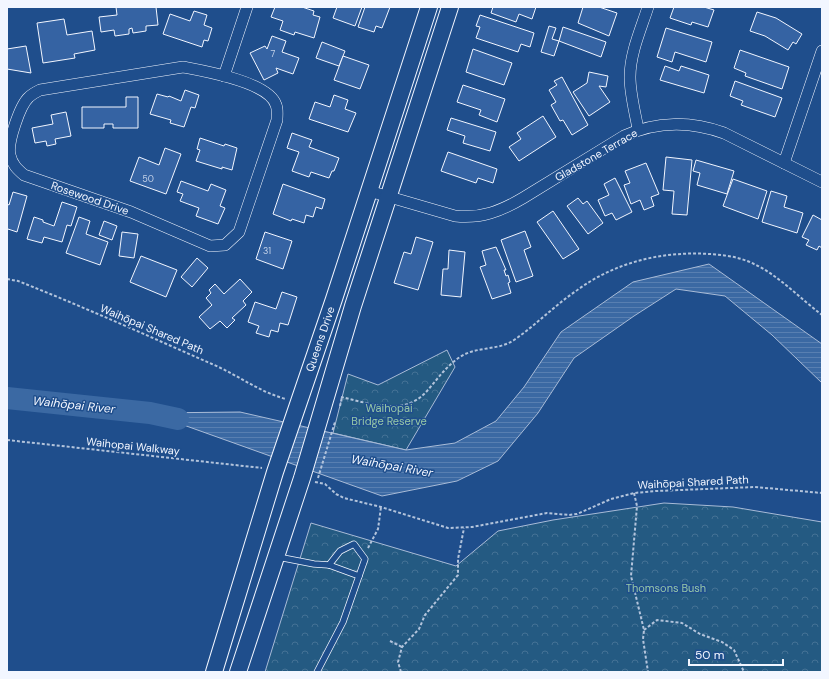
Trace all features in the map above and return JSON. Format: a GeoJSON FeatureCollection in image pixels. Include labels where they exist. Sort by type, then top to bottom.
{"type":"FeatureCollection","features":[{"type":"Feature","properties":{"kind":"main road","name":"Queens Drive"},"geometry":{"type":"LineString","coordinates":[[214,672],[274,472],[369,191],[429,7]]}},
{"type":"Feature","properties":{"kind":"main road","name":"Queens Drive"},"geometry":{"type":"LineString","coordinates":[[238,672],[275,556],[309,480],[317,428],[353,306],[450,7]]}},
{"type":"Feature","properties":{"kind":"street"},"geometry":{"type":"LineString","coordinates":[[224,76],[247,7]]}},
{"type":"Feature","properties":{"kind":"street"},"geometry":{"type":"LineString","coordinates":[[638,129],[631,95],[630,75],[633,54],[648,7]]}},
{"type":"Feature","properties":{"kind":"street"},"geometry":{"type":"LineString","coordinates":[[784,163],[822,51]]}},
{"type":"Feature","properties":{"kind":"street","name":"Rosewood Drive"},"geometry":{"type":"LineString","coordinates":[[183,67],[224,76],[265,91],[276,104],[277,120],[239,232],[226,245],[210,246],[131,212],[24,175],[14,167],[9,154],[10,141],[23,105],[29,96],[40,90],[183,67]]}},
{"type":"Feature","properties":{"kind":"street","name":"Gladstone Terrace"},"geometry":{"type":"LineString","coordinates":[[369,191],[455,216],[468,218],[482,216],[508,207],[602,148],[638,129],[676,124],[708,127],[740,140],[822,182]]}},
{"type":"Feature","properties":{"kind":"lane"},"geometry":{"type":"LineString","coordinates":[[317,672],[343,622],[365,559],[354,544],[340,551],[329,565]]}},
{"type":"Feature","properties":{"kind":"lane"},"geometry":{"type":"LineString","coordinates":[[275,556],[314,564],[329,565],[359,576]]}},
{"type":"Feature","properties":{"kind":"path"},"geometry":{"type":"LineString","coordinates":[[338,412],[342,397],[384,406],[409,404],[420,398],[444,370],[460,356],[507,344],[576,290],[616,267],[660,255],[689,253],[725,255],[754,264],[770,273],[822,315]]}},
{"type":"Feature","properties":{"kind":"path","name":"Waihōpai Shared Path"},"geometry":{"type":"LineString","coordinates":[[7,279],[26,284],[126,326],[220,368],[272,395],[287,399]]}},
{"type":"Feature","properties":{"kind":"path"},"geometry":{"type":"LineString","coordinates":[[319,476],[336,419]]}},
{"type":"Feature","properties":{"kind":"path","name":"Waihopai Walkway"},"geometry":{"type":"LineString","coordinates":[[7,440],[151,457],[256,466]]}},
{"type":"Feature","properties":{"kind":"path","name":"Waihōpai Shared Path"},"geometry":{"type":"LineString","coordinates":[[309,480],[325,484],[336,494],[344,498],[382,507],[438,526],[464,528],[547,513],[569,515],[577,514],[611,499],[634,493],[711,487],[755,487],[822,493]]}},
{"type":"Feature","properties":{"kind":"path"},"geometry":{"type":"LineString","coordinates":[[634,493],[637,506],[631,576],[644,630],[643,639],[648,672]]}},
{"type":"Feature","properties":{"kind":"path"},"geometry":{"type":"LineString","coordinates":[[365,559],[368,546],[378,529],[382,507]]}},
{"type":"Feature","properties":{"kind":"path"},"geometry":{"type":"LineString","coordinates":[[401,672],[398,662],[402,647],[419,629],[425,615],[458,575],[458,559],[464,528]]}},
{"type":"Feature","properties":{"kind":"path"},"geometry":{"type":"LineString","coordinates":[[644,630],[657,620],[682,623],[700,634],[722,642],[734,650],[744,672]]}},
{"type":"Feature","properties":{"kind":"path"},"geometry":{"type":"LineString","coordinates":[[390,641],[402,647]]}},
{"type":"Feature","properties":{"kind":"green space","name":"Waihopai Bridge Reserve"},"geometry":{"type":"Polygon","coordinates":[[[447,350],[455,367],[406,450],[333,433],[348,374],[378,385],[447,350]]]}},
{"type":"Feature","properties":{"kind":"green space","name":"Thomsons Bush"},"geometry":{"type":"Polygon","coordinates":[[[664,503],[733,507],[822,522],[822,672],[265,672],[311,523],[456,566],[498,531],[553,520],[664,503]]]}},
{"type":"Feature","properties":{"kind":"water"},"geometry":{"type":"Polygon","coordinates":[[[709,264],[822,344],[822,383],[772,335],[725,296],[676,289],[574,358],[538,413],[498,461],[457,481],[382,496],[150,413],[240,412],[406,450],[455,443],[496,421],[524,387],[561,332],[633,282],[709,264]]]}},
{"type":"Feature","properties":{"kind":"building"},"geometry":{"type":"Polygon","coordinates":[[[116,7],[156,7],[158,25],[146,26],[146,31],[133,33],[132,28],[129,29],[129,34],[115,36],[114,30],[101,32],[99,17],[117,15],[116,7]]]}},
{"type":"Feature","properties":{"kind":"building"},"geometry":{"type":"Polygon","coordinates":[[[275,7],[302,7],[314,11],[313,15],[320,17],[314,38],[295,32],[294,35],[280,30],[283,21],[271,17],[275,7]]]}},
{"type":"Feature","properties":{"kind":"building"},"geometry":{"type":"Polygon","coordinates":[[[337,7],[362,7],[355,26],[333,18],[337,7]]]}},
{"type":"Feature","properties":{"kind":"building"},"geometry":{"type":"Polygon","coordinates":[[[365,7],[390,7],[382,28],[376,26],[374,32],[358,27],[365,7]]]}},
{"type":"Feature","properties":{"kind":"building"},"geometry":{"type":"Polygon","coordinates":[[[493,7],[536,7],[532,19],[519,14],[516,22],[491,13],[493,7]]]}},
{"type":"Feature","properties":{"kind":"building"},"geometry":{"type":"Polygon","coordinates":[[[583,7],[599,7],[617,13],[609,36],[578,23],[583,7]]]}},
{"type":"Feature","properties":{"kind":"building"},"geometry":{"type":"Polygon","coordinates":[[[674,7],[704,7],[714,10],[708,27],[692,22],[691,25],[670,18],[674,7]]]}},
{"type":"Feature","properties":{"kind":"building"},"geometry":{"type":"Polygon","coordinates":[[[194,11],[207,15],[204,25],[212,28],[208,41],[204,40],[202,47],[163,34],[170,14],[190,21],[194,11]]]}},
{"type":"Feature","properties":{"kind":"building"},"geometry":{"type":"Polygon","coordinates":[[[757,12],[776,18],[802,34],[796,44],[793,42],[788,50],[765,36],[750,31],[757,12]]]}},
{"type":"Feature","properties":{"kind":"building"},"geometry":{"type":"Polygon","coordinates":[[[480,15],[534,33],[530,47],[521,44],[518,52],[476,38],[480,27],[476,26],[480,15]]]}},
{"type":"Feature","properties":{"kind":"building"},"geometry":{"type":"Polygon","coordinates":[[[64,19],[67,35],[92,31],[95,50],[74,54],[75,58],[43,63],[37,23],[64,19]]]}},
{"type":"Feature","properties":{"kind":"building"},"geometry":{"type":"Polygon","coordinates":[[[549,26],[556,28],[552,39],[559,41],[554,56],[541,52],[549,26]]]}},
{"type":"Feature","properties":{"kind":"building"},"geometry":{"type":"Polygon","coordinates":[[[563,27],[606,42],[601,57],[559,41],[563,27]]]}},
{"type":"Feature","properties":{"kind":"building"},"geometry":{"type":"Polygon","coordinates":[[[666,28],[712,42],[706,62],[675,52],[672,62],[657,57],[666,28]]]}},
{"type":"Feature","properties":{"kind":"building"},"geometry":{"type":"Polygon","coordinates":[[[272,36],[286,41],[282,52],[299,58],[293,74],[276,68],[278,73],[264,80],[250,53],[265,46],[267,49],[272,36]]]}},
{"type":"Feature","properties":{"kind":"building"},"geometry":{"type":"Polygon","coordinates":[[[322,42],[345,51],[339,66],[316,58],[322,42]]]}},
{"type":"Feature","properties":{"kind":"building"},"geometry":{"type":"Polygon","coordinates":[[[26,46],[31,73],[7,69],[7,49],[26,46]]]}},
{"type":"Feature","properties":{"kind":"building"},"geometry":{"type":"Polygon","coordinates":[[[473,49],[512,63],[504,85],[466,72],[473,49]]]}},
{"type":"Feature","properties":{"kind":"building"},"geometry":{"type":"Polygon","coordinates":[[[740,50],[789,67],[782,89],[745,76],[746,73],[734,68],[740,50]]]}},
{"type":"Feature","properties":{"kind":"building"},"geometry":{"type":"Polygon","coordinates":[[[343,56],[369,65],[360,89],[334,80],[343,56]]]}},
{"type":"Feature","properties":{"kind":"building"},"geometry":{"type":"Polygon","coordinates":[[[665,66],[679,71],[681,66],[709,75],[704,93],[660,80],[665,66]]]}},
{"type":"Feature","properties":{"kind":"building"},"geometry":{"type":"Polygon","coordinates":[[[589,72],[608,76],[606,87],[599,86],[610,102],[589,116],[573,92],[587,83],[589,72]]]}},
{"type":"Feature","properties":{"kind":"building"},"geometry":{"type":"Polygon","coordinates":[[[562,77],[588,125],[572,135],[563,120],[560,121],[551,105],[556,102],[549,90],[557,85],[554,81],[562,77]]]}},
{"type":"Feature","properties":{"kind":"building"},"geometry":{"type":"Polygon","coordinates":[[[735,81],[782,98],[775,117],[741,105],[743,101],[730,96],[735,81]]]}},
{"type":"Feature","properties":{"kind":"building"},"geometry":{"type":"Polygon","coordinates":[[[463,85],[505,99],[497,122],[479,115],[481,110],[457,102],[463,85]]]}},
{"type":"Feature","properties":{"kind":"building"},"geometry":{"type":"Polygon","coordinates":[[[185,90],[199,95],[195,108],[191,107],[184,127],[170,123],[171,120],[150,114],[157,94],[169,96],[181,101],[185,90]]]}},
{"type":"Feature","properties":{"kind":"building"},"geometry":{"type":"Polygon","coordinates":[[[334,95],[348,100],[345,109],[356,113],[348,132],[309,119],[315,102],[330,107],[334,95]]]}},
{"type":"Feature","properties":{"kind":"building"},"geometry":{"type":"Polygon","coordinates":[[[126,97],[138,97],[138,128],[113,128],[113,124],[104,124],[104,128],[82,128],[82,107],[126,107],[126,97]]]}},
{"type":"Feature","properties":{"kind":"building"},"geometry":{"type":"Polygon","coordinates":[[[66,112],[71,136],[55,139],[56,144],[47,146],[46,141],[35,143],[32,128],[53,124],[51,115],[66,112]]]}},
{"type":"Feature","properties":{"kind":"building"},"geometry":{"type":"Polygon","coordinates":[[[543,116],[556,137],[519,161],[509,147],[521,139],[517,133],[543,116]]]}},
{"type":"Feature","properties":{"kind":"building"},"geometry":{"type":"Polygon","coordinates":[[[451,118],[496,132],[490,151],[463,143],[465,136],[447,130],[451,118]]]}},
{"type":"Feature","properties":{"kind":"building"},"geometry":{"type":"Polygon","coordinates":[[[292,133],[312,140],[309,147],[339,158],[334,171],[332,171],[329,178],[311,172],[309,177],[292,171],[299,152],[287,148],[292,133]]]}},
{"type":"Feature","properties":{"kind":"building"},"geometry":{"type":"Polygon","coordinates":[[[200,138],[224,146],[225,144],[237,148],[232,170],[222,167],[222,169],[196,161],[200,150],[197,149],[200,138]]]}},
{"type":"Feature","properties":{"kind":"building"},"geometry":{"type":"Polygon","coordinates":[[[165,148],[181,154],[166,194],[130,181],[139,157],[159,165],[165,148]]]}},
{"type":"Feature","properties":{"kind":"building"},"geometry":{"type":"Polygon","coordinates":[[[448,152],[497,169],[493,183],[478,178],[476,183],[441,171],[448,152]]]}},
{"type":"Feature","properties":{"kind":"building"},"geometry":{"type":"Polygon","coordinates":[[[666,157],[692,160],[687,215],[672,214],[674,191],[663,190],[666,157]]]}},
{"type":"Feature","properties":{"kind":"building"},"geometry":{"type":"Polygon","coordinates":[[[696,160],[734,171],[727,194],[697,185],[700,173],[693,171],[696,160]]]}},
{"type":"Feature","properties":{"kind":"building"},"geometry":{"type":"Polygon","coordinates":[[[646,163],[659,194],[651,197],[654,206],[644,210],[640,200],[631,204],[624,185],[630,183],[625,171],[646,163]]]}},
{"type":"Feature","properties":{"kind":"building"},"geometry":{"type":"Polygon","coordinates":[[[615,178],[632,212],[616,220],[612,213],[605,216],[598,200],[609,195],[604,184],[615,178]]]}},
{"type":"Feature","properties":{"kind":"building"},"geometry":{"type":"Polygon","coordinates":[[[733,179],[767,191],[758,219],[723,206],[733,179]]]}},
{"type":"Feature","properties":{"kind":"building"},"geometry":{"type":"Polygon","coordinates":[[[181,181],[208,191],[211,184],[226,190],[220,206],[225,208],[218,224],[196,216],[199,208],[180,201],[183,194],[177,192],[181,181]]]}},
{"type":"Feature","properties":{"kind":"building"},"geometry":{"type":"Polygon","coordinates":[[[283,184],[325,199],[322,209],[316,207],[313,217],[306,215],[304,223],[292,219],[291,221],[273,214],[283,184]]]}},
{"type":"Feature","properties":{"kind":"building"},"geometry":{"type":"Polygon","coordinates":[[[771,191],[787,196],[784,207],[803,213],[797,233],[762,222],[771,191]]]}},
{"type":"Feature","properties":{"kind":"building"},"geometry":{"type":"Polygon","coordinates":[[[13,192],[27,196],[17,232],[8,229],[7,231],[7,204],[9,205],[13,192]]]}},
{"type":"Feature","properties":{"kind":"building"},"geometry":{"type":"Polygon","coordinates":[[[578,198],[583,204],[587,201],[603,223],[588,234],[567,206],[578,198]]]}},
{"type":"Feature","properties":{"kind":"building"},"geometry":{"type":"Polygon","coordinates":[[[62,202],[77,207],[71,226],[67,225],[62,242],[44,237],[42,243],[27,239],[34,217],[54,226],[62,202]]]}},
{"type":"Feature","properties":{"kind":"building"},"geometry":{"type":"Polygon","coordinates":[[[553,211],[579,249],[563,259],[537,222],[553,211]]]}},
{"type":"Feature","properties":{"kind":"building"},"geometry":{"type":"Polygon","coordinates":[[[813,215],[822,220],[822,248],[819,246],[817,250],[806,245],[809,240],[802,237],[813,215]]]}},
{"type":"Feature","properties":{"kind":"building"},"geometry":{"type":"Polygon","coordinates":[[[79,217],[90,221],[86,234],[108,242],[100,265],[66,253],[79,217]]]}},
{"type":"Feature","properties":{"kind":"building"},"geometry":{"type":"Polygon","coordinates":[[[104,221],[117,226],[112,240],[99,235],[104,221]]]}},
{"type":"Feature","properties":{"kind":"building"},"geometry":{"type":"Polygon","coordinates":[[[525,231],[531,247],[524,250],[533,276],[516,282],[501,240],[525,231]]]}},
{"type":"Feature","properties":{"kind":"building"},"geometry":{"type":"Polygon","coordinates":[[[122,232],[138,234],[134,258],[119,256],[122,232]]]}},
{"type":"Feature","properties":{"kind":"building"},"geometry":{"type":"Polygon","coordinates":[[[265,232],[292,241],[283,269],[256,259],[265,232]]]}},
{"type":"Feature","properties":{"kind":"building"},"geometry":{"type":"Polygon","coordinates":[[[416,237],[433,242],[418,290],[394,283],[404,252],[411,254],[416,237]]]}},
{"type":"Feature","properties":{"kind":"building"},"geometry":{"type":"Polygon","coordinates":[[[496,247],[506,270],[504,270],[506,276],[508,275],[510,282],[508,283],[511,293],[492,299],[480,267],[486,265],[482,251],[496,247]]]}},
{"type":"Feature","properties":{"kind":"building"},"geometry":{"type":"Polygon","coordinates":[[[449,250],[465,252],[461,297],[441,295],[443,269],[448,269],[449,250]]]}},
{"type":"Feature","properties":{"kind":"building"},"geometry":{"type":"Polygon","coordinates":[[[141,256],[177,270],[166,297],[130,282],[141,256]]]}},
{"type":"Feature","properties":{"kind":"building"},"geometry":{"type":"Polygon","coordinates":[[[197,258],[208,268],[192,287],[181,277],[197,258]]]}},
{"type":"Feature","properties":{"kind":"building"},"geometry":{"type":"Polygon","coordinates":[[[240,279],[252,292],[243,301],[246,305],[232,318],[235,320],[227,328],[220,321],[210,329],[199,317],[212,305],[206,298],[211,293],[209,290],[215,284],[224,294],[240,279]]]}},
{"type":"Feature","properties":{"kind":"building"},"geometry":{"type":"Polygon","coordinates":[[[282,292],[297,297],[288,325],[280,323],[278,332],[271,330],[269,337],[256,333],[259,326],[248,322],[255,302],[276,309],[282,292]]]}},
{"type":"Feature","properties":{"kind":"waterway","name":"Waihōpai River"},"geometry":{"type":"LineString","coordinates":[[7,398],[150,413],[178,419]]}}]}
